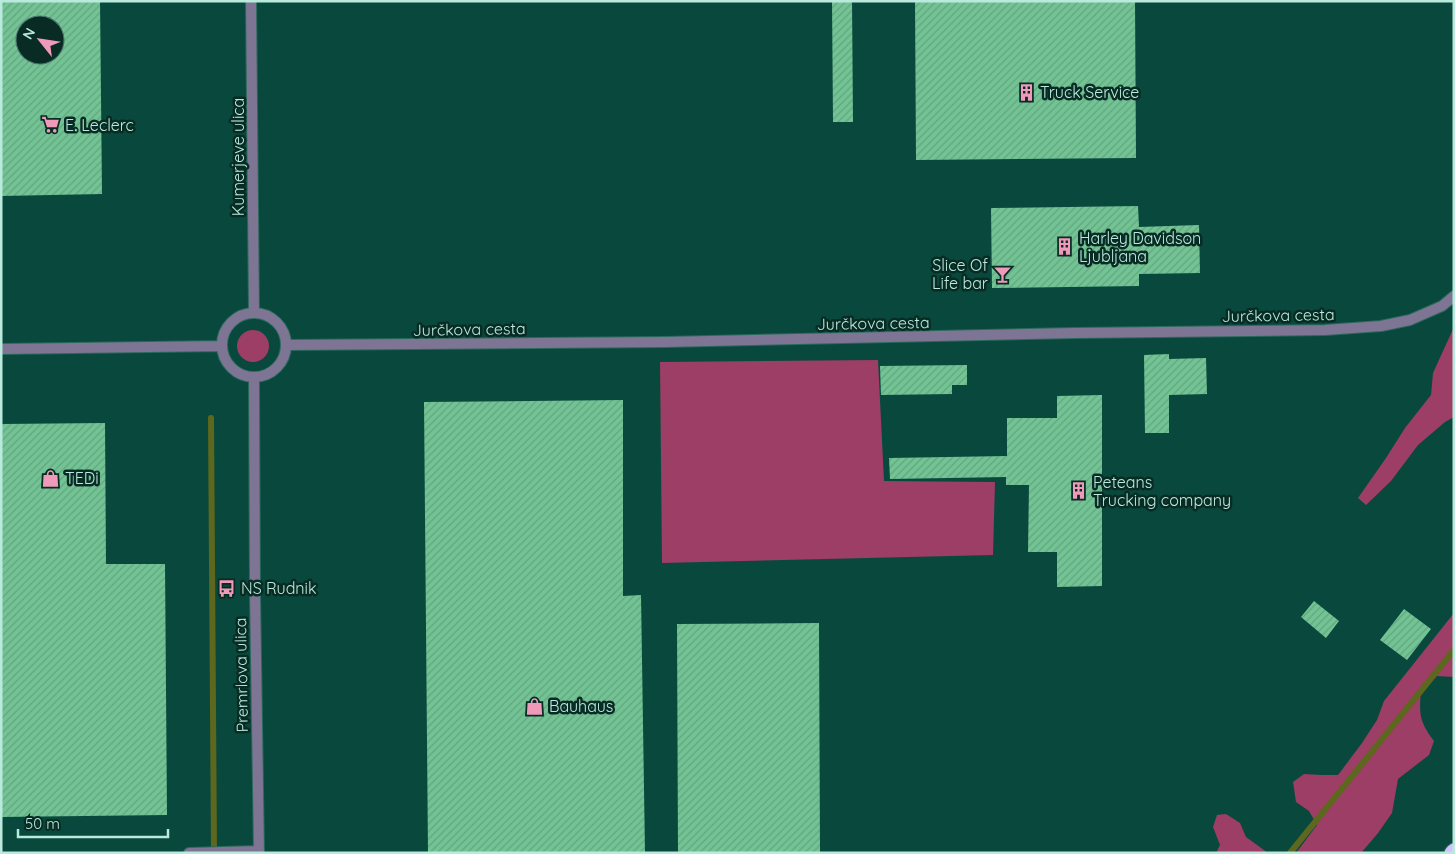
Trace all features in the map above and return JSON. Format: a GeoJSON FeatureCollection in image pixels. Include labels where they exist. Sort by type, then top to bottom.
{"type":"FeatureCollection","features":[{"type":"Feature","properties":{"kind":"street","name":"Kumerjeve ulica"},"geometry":{"type":"LineString","coordinates":[[251,1],[254,313]]}},
{"type":"Feature","properties":{"kind":"street","name":"Jurčkova cesta"},"geometry":{"type":"LineString","coordinates":[[286,346],[665,342],[1074,333],[1325,330],[1381,326],[1410,320],[1442,306],[1454,296]]}},
{"type":"Feature","properties":{"kind":"street"},"geometry":{"type":"LineString","coordinates":[[254,313],[270,317],[277,322],[285,337],[286,346],[282,362],[277,368],[270,373],[254,378],[245,376],[231,368],[226,362],[222,346],[226,329],[231,322],[238,317],[254,313]]}},
{"type":"Feature","properties":{"kind":"street"},"geometry":{"type":"LineString","coordinates":[[1,349],[222,346]]}},
{"type":"Feature","properties":{"kind":"street","name":"Premrlova ulica"},"geometry":{"type":"LineString","coordinates":[[254,378],[259,852]]}},
{"type":"Feature","properties":{"kind":"street"},"geometry":{"type":"LineString","coordinates":[[189,853],[259,852]]}},
{"type":"Feature","properties":{"kind":"shaded area"},"geometry":{"type":"Polygon","coordinates":[[[1454,327],[1454,417],[1445,422],[1418,445],[1391,481],[1366,505],[1358,498],[1405,428],[1431,395],[1433,373],[1454,327]]]}},
{"type":"Feature","properties":{"kind":"shaded area"},"geometry":{"type":"Polygon","coordinates":[[[253,330],[259,331],[264,335],[268,340],[268,352],[264,357],[259,361],[253,362],[247,361],[242,357],[238,352],[237,346],[238,340],[242,335],[247,331],[253,330]]]}},
{"type":"Feature","properties":{"kind":"shaded area"},"geometry":{"type":"Polygon","coordinates":[[[878,360],[884,481],[995,482],[993,555],[662,563],[660,362],[878,360]]]}},
{"type":"Feature","properties":{"kind":"shaded area"},"geometry":{"type":"Polygon","coordinates":[[[1454,613],[1454,677],[1437,676],[1421,690],[1421,717],[1425,728],[1434,741],[1429,755],[1398,779],[1392,813],[1361,853],[1296,853],[1317,825],[1309,811],[1296,802],[1293,782],[1304,774],[1338,775],[1377,720],[1384,701],[1454,613]]]}},
{"type":"Feature","properties":{"kind":"shaded area"},"geometry":{"type":"Polygon","coordinates":[[[1226,814],[1240,823],[1246,837],[1268,853],[1216,853],[1220,845],[1213,827],[1217,815],[1226,814]]]}},
{"type":"Feature","properties":{"kind":"building","name":"E. Leclerc"},"geometry":{"type":"Polygon","coordinates":[[[1,1],[100,1],[102,194],[1,196],[1,1]]]}},
{"type":"Feature","properties":{"kind":"building"},"geometry":{"type":"Polygon","coordinates":[[[832,1],[852,1],[853,122],[833,122],[832,1]]]}},
{"type":"Feature","properties":{"kind":"building","name":"Truck Service"},"geometry":{"type":"Polygon","coordinates":[[[915,1],[1135,1],[1136,158],[916,160],[915,1]]]}},
{"type":"Feature","properties":{"kind":"building","name":"Harley Davidson Ljubljana"},"geometry":{"type":"Polygon","coordinates":[[[1138,206],[1139,227],[1199,225],[1200,273],[1139,274],[1139,286],[992,288],[991,208],[1138,206]]]}},
{"type":"Feature","properties":{"kind":"building"},"geometry":{"type":"Polygon","coordinates":[[[1169,354],[1169,359],[1206,358],[1207,394],[1169,395],[1169,433],[1145,433],[1144,355],[1169,354]]]}},
{"type":"Feature","properties":{"kind":"building"},"geometry":{"type":"Polygon","coordinates":[[[967,365],[967,385],[952,385],[952,394],[881,395],[880,366],[967,365]]]}},
{"type":"Feature","properties":{"kind":"building"},"geometry":{"type":"Polygon","coordinates":[[[1102,395],[1102,586],[1057,587],[1057,552],[1028,552],[1029,485],[1006,485],[1006,477],[890,479],[889,458],[1007,456],[1007,418],[1057,418],[1057,396],[1102,395]]]}},
{"type":"Feature","properties":{"kind":"building","name":"Bauhaus"},"geometry":{"type":"Polygon","coordinates":[[[623,400],[623,596],[641,595],[645,853],[428,853],[424,402],[623,400]]]}},
{"type":"Feature","properties":{"kind":"building"},"geometry":{"type":"Polygon","coordinates":[[[105,423],[106,564],[165,564],[167,815],[1,817],[1,424],[105,423]]]}},
{"type":"Feature","properties":{"kind":"building"},"geometry":{"type":"Polygon","coordinates":[[[1314,601],[1339,621],[1326,638],[1301,617],[1314,601]]]}},
{"type":"Feature","properties":{"kind":"building"},"geometry":{"type":"Polygon","coordinates":[[[1404,609],[1431,629],[1407,660],[1380,640],[1404,609]]]}},
{"type":"Feature","properties":{"kind":"building"},"geometry":{"type":"Polygon","coordinates":[[[819,623],[820,853],[678,852],[677,624],[819,623]]]}},
{"type":"Feature","properties":{"kind":"waterway"},"geometry":{"type":"LineString","coordinates":[[211,418],[214,853]]}},
{"type":"Feature","properties":{"kind":"waterway"},"geometry":{"type":"LineString","coordinates":[[1290,853],[1454,650]]}},
{"type":"Feature","properties":{"kind":"place","name":"Truck Service"},"geometry":{"type":"Point","coordinates":[1026,92]}},
{"type":"Feature","properties":{"kind":"place","name":"E. Leclerc"},"geometry":{"type":"Point","coordinates":[51,125]}},
{"type":"Feature","properties":{"kind":"place","name":"Harley Davidson Ljubljana"},"geometry":{"type":"Point","coordinates":[1065,247]}},
{"type":"Feature","properties":{"kind":"place","name":"Slice Of Life bar"},"geometry":{"type":"Point","coordinates":[1002,274]}},
{"type":"Feature","properties":{"kind":"place","name":"TEDi"},"geometry":{"type":"Point","coordinates":[51,478]}},
{"type":"Feature","properties":{"kind":"place","name":"Peteans Trucking company"},"geometry":{"type":"Point","coordinates":[1079,491]}},
{"type":"Feature","properties":{"kind":"place","name":"NS Rudnik"},"geometry":{"type":"Point","coordinates":[227,588]}},
{"type":"Feature","properties":{"kind":"place","name":"Bauhaus"},"geometry":{"type":"Point","coordinates":[535,706]}}]}
